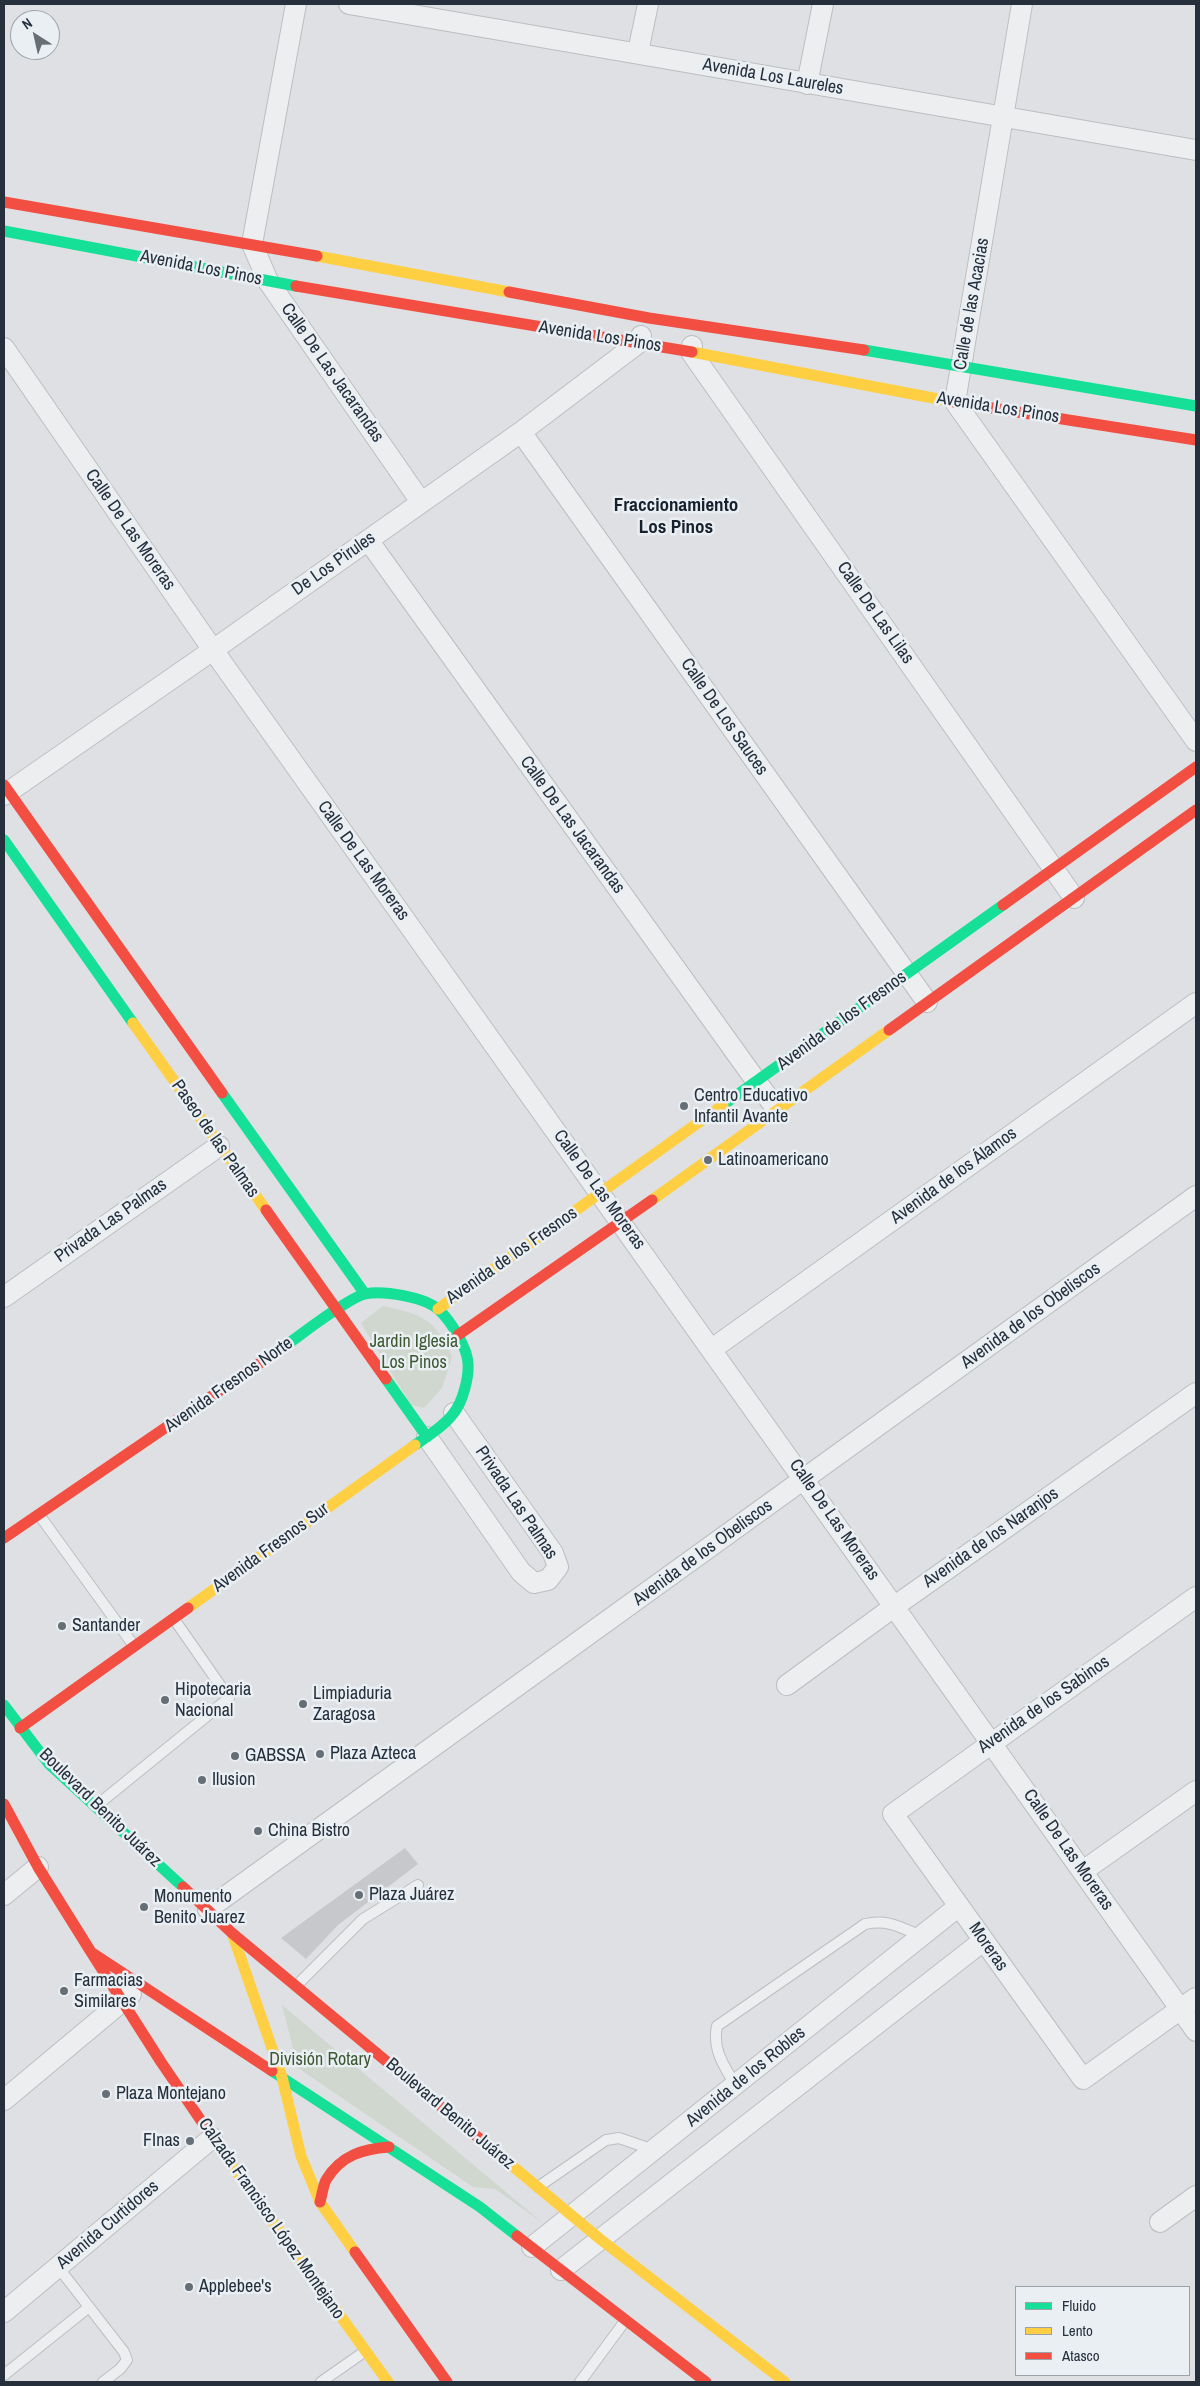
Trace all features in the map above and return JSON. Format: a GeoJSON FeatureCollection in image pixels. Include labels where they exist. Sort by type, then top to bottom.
{"type":"FeatureCollection","features":[{"type":"Feature","properties":{"kind":"street"},"geometry":{"type":"LineString","coordinates":[[252,244],[296,4]]}},
{"type":"Feature","properties":{"kind":"street","name":"Avenida Los Laureles"},"geometry":{"type":"LineString","coordinates":[[349,4],[638,52],[807,84],[1196,150]]}},
{"type":"Feature","properties":{"kind":"street"},"geometry":{"type":"LineString","coordinates":[[638,52],[648,4]]}},
{"type":"Feature","properties":{"kind":"street"},"geometry":{"type":"LineString","coordinates":[[807,84],[823,4]]}},
{"type":"Feature","properties":{"kind":"street","name":"Calle de las Acacias"},"geometry":{"type":"LineString","coordinates":[[955,402],[1022,4]]}},
{"type":"Feature","properties":{"kind":"street","name":"Avenida Los Pinos"},"geometry":{"type":"LineString","coordinates":[[4,202],[252,244],[649,318],[961,365],[1196,406]]}},
{"type":"Feature","properties":{"kind":"street","name":"Avenida Los Pinos"},"geometry":{"type":"LineString","coordinates":[[4,231],[268,281],[691,352],[955,402],[1196,440]]}},
{"type":"Feature","properties":{"kind":"street","name":"Calle De Las Jacarandas"},"geometry":{"type":"LineString","coordinates":[[252,244],[268,281],[421,502]]}},
{"type":"Feature","properties":{"kind":"street","name":"De Los Pirules"},"geometry":{"type":"LineString","coordinates":[[5,791],[213,650],[521,432],[637,344],[649,318]]}},
{"type":"Feature","properties":{"kind":"street"},"geometry":{"type":"LineString","coordinates":[[691,352],[694,324]]}},
{"type":"Feature","properties":{"kind":"street","name":"Calle De Las Moreras"},"geometry":{"type":"LineString","coordinates":[[4,348],[213,650],[1083,1871],[1188,2003],[1196,2031]]}},
{"type":"Feature","properties":{"kind":"street","name":"Calle De Las Lilas"},"geometry":{"type":"LineString","coordinates":[[691,352],[1074,898]]}},
{"type":"Feature","properties":{"kind":"street"},"geometry":{"type":"LineString","coordinates":[[955,402],[1196,741]]}},
{"type":"Feature","properties":{"kind":"street","name":"Calle De Los Sauces"},"geometry":{"type":"LineString","coordinates":[[521,432],[927,1002]]}},
{"type":"Feature","properties":{"kind":"street","name":"Calle De Las Jacarandas"},"geometry":{"type":"LineString","coordinates":[[368,540],[777,1110]]}},
{"type":"Feature","properties":{"kind":"street","name":"Avenida de los Fresnos"},"geometry":{"type":"LineString","coordinates":[[438,1309],[1196,767]]}},
{"type":"Feature","properties":{"kind":"street","name":"Paseo de las Palmas"},"geometry":{"type":"LineString","coordinates":[[5,791],[365,1294]]}},
{"type":"Feature","properties":{"kind":"street","name":"Avenida de los Fresnos"},"geometry":{"type":"LineString","coordinates":[[458,1335],[621,1222],[1196,810]]}},
{"type":"Feature","properties":{"kind":"street","name":"Paseo de las Palmas"},"geometry":{"type":"LineString","coordinates":[[4,840],[427,1437]]}},
{"type":"Feature","properties":{"kind":"street","name":"Avenida de los Álamos"},"geometry":{"type":"LineString","coordinates":[[712,1349],[1196,1003]]}},
{"type":"Feature","properties":{"kind":"street","name":"Privada Las Palmas"},"geometry":{"type":"LineString","coordinates":[[4,1297],[219,1146]]}},
{"type":"Feature","properties":{"kind":"street","name":"Avenida de los Obeliscos"},"geometry":{"type":"LineString","coordinates":[[208,1909],[1196,1196]]}},
{"type":"Feature","properties":{"kind":"street","name":"Avenida Fresnos Norte"},"geometry":{"type":"LineString","coordinates":[[4,1538],[39,1516],[337,1310],[365,1294],[395,1294],[419,1300],[438,1309],[458,1335]]}},
{"type":"Feature","properties":{"kind":"street","name":"Avenida Fresnos Sur"},"geometry":{"type":"LineString","coordinates":[[20,1728],[427,1437],[454,1413],[464,1390],[468,1362],[458,1335]]}},
{"type":"Feature","properties":{"kind":"street","name":"Avenida de los Naranjos"},"geometry":{"type":"LineString","coordinates":[[787,1684],[894,1606],[1196,1393]]}},
{"type":"Feature","properties":{"kind":"street","name":"Privada Las Palmas"},"geometry":{"type":"LineString","coordinates":[[427,1437],[521,1572],[534,1583],[548,1580],[558,1567],[553,1552],[454,1413]]}},
{"type":"Feature","properties":{"kind":"street","name":"Avenida de los Sabinos"},"geometry":{"type":"LineString","coordinates":[[893,1814],[1196,1597]]}},
{"type":"Feature","properties":{"kind":"street","name":"Boulevard Benito Juárez"},"geometry":{"type":"LineString","coordinates":[[4,1705],[49,1764],[232,1933],[600,2239],[785,2382]]}},
{"type":"Feature","properties":{"kind":"street"},"geometry":{"type":"LineString","coordinates":[[1083,1871],[1196,1791]]}},
{"type":"Feature","properties":{"kind":"street","name":"Calzada Francisco López Montejano"},"geometry":{"type":"LineString","coordinates":[[4,1804],[38,1867],[121,2002],[212,2138],[385,2381]]}},
{"type":"Feature","properties":{"kind":"street","name":"Moreras"},"geometry":{"type":"LineString","coordinates":[[893,1814],[1083,2079],[1188,2003]]}},
{"type":"Feature","properties":{"kind":"street"},"geometry":{"type":"LineString","coordinates":[[4,1895],[38,1867]]}},
{"type":"Feature","properties":{"kind":"street","name":"Avenida de los Robles"},"geometry":{"type":"LineString","coordinates":[[532,2248],[959,1906]]}},
{"type":"Feature","properties":{"kind":"street"},"geometry":{"type":"LineString","coordinates":[[232,1933],[282,2077],[301,2156],[320,2202],[447,2382]]}},
{"type":"Feature","properties":{"kind":"street"},"geometry":{"type":"LineString","coordinates":[[561,2270],[984,1942]]}},
{"type":"Feature","properties":{"kind":"street"},"geometry":{"type":"LineString","coordinates":[[91,1952],[480,2207],[706,2382]]}},
{"type":"Feature","properties":{"kind":"street"},"geometry":{"type":"LineString","coordinates":[[4,2100],[140,1985]]}},
{"type":"Feature","properties":{"kind":"street","name":"Avenida Curtidores"},"geometry":{"type":"LineString","coordinates":[[4,2312],[212,2138]]}},
{"type":"Feature","properties":{"kind":"street"},"geometry":{"type":"LineString","coordinates":[[320,2202],[326,2180],[345,2159],[365,2149],[389,2147]]}},
{"type":"Feature","properties":{"kind":"street"},"geometry":{"type":"LineString","coordinates":[[1160,2222],[1196,2196]]}},
{"type":"Feature","properties":{"kind":"lane"},"geometry":{"type":"LineString","coordinates":[[39,1516],[134,1646]]}},
{"type":"Feature","properties":{"kind":"lane"},"geometry":{"type":"LineString","coordinates":[[95,1806],[229,1698],[174,1618]]}},
{"type":"Feature","properties":{"kind":"lane"},"geometry":{"type":"LineString","coordinates":[[296,1986],[364,1919],[418,1885]]}},
{"type":"Feature","properties":{"kind":"lane"},"geometry":{"type":"LineString","coordinates":[[735,2085],[717,2054],[715,2038],[717,2026],[865,1924],[880,1921],[921,1936]]}},
{"type":"Feature","properties":{"kind":"lane"},"geometry":{"type":"LineString","coordinates":[[538,2187],[606,2140],[620,2138],[654,2150]]}},
{"type":"Feature","properties":{"kind":"lane"},"geometry":{"type":"LineString","coordinates":[[58,2267],[124,2352],[127,2360],[120,2369],[103,2382]]}},
{"type":"Feature","properties":{"kind":"lane"},"geometry":{"type":"LineString","coordinates":[[4,2375],[89,2307]]}},
{"type":"Feature","properties":{"kind":"lane"},"geometry":{"type":"LineString","coordinates":[[580,2382],[626,2320]]}},
{"type":"Feature","properties":{"kind":"lane"},"geometry":{"type":"LineString","coordinates":[[321,2382],[365,2351]]}},
{"type":"Feature","properties":{"kind":"green space","name":"Jardin Iglesia Los Pinos"},"geometry":{"type":"Polygon","coordinates":[[[383,1306],[409,1312],[426,1320],[439,1334],[452,1357],[442,1388],[424,1408],[411,1405],[361,1323],[383,1306]]]}},
{"type":"Feature","properties":{"kind":"green space","name":"División Rotary"},"geometry":{"type":"Polygon","coordinates":[[[282,2005],[543,2223],[495,2189],[473,2187],[298,2068],[282,2005]]]}},
{"type":"Feature","properties":{"kind":"building","name":"Plaza Juárez"},"geometry":{"type":"Polygon","coordinates":[[[405,1848],[418,1864],[338,1925],[306,1959],[281,1938],[405,1848]]]}},
{"type":"Feature","properties":{"kind":"traffic: fast"},"geometry":{"type":"LineString","coordinates":[[4,231],[296,286]]}},
{"type":"Feature","properties":{"kind":"traffic: fast"},"geometry":{"type":"LineString","coordinates":[[864,350],[1196,406]]}},
{"type":"Feature","properties":{"kind":"traffic: fast"},"geometry":{"type":"LineString","coordinates":[[4,840],[133,1023]]}},
{"type":"Feature","properties":{"kind":"traffic: fast"},"geometry":{"type":"LineString","coordinates":[[723,1105],[1003,905]]}},
{"type":"Feature","properties":{"kind":"traffic: fast"},"geometry":{"type":"LineString","coordinates":[[222,1093],[365,1294]]}},
{"type":"Feature","properties":{"kind":"traffic: fast"},"geometry":{"type":"LineString","coordinates":[[285,1346],[337,1309],[365,1294],[393,1294],[414,1298],[433,1305],[453,1327],[465,1349],[468,1369],[466,1382],[457,1409],[440,1427],[415,1445]]}},
{"type":"Feature","properties":{"kind":"traffic: fast"},"geometry":{"type":"LineString","coordinates":[[386,1379],[427,1437]]}},
{"type":"Feature","properties":{"kind":"traffic: fast"},"geometry":{"type":"LineString","coordinates":[[4,1705],[49,1764],[183,1887]]}},
{"type":"Feature","properties":{"kind":"traffic: fast"},"geometry":{"type":"LineString","coordinates":[[272,2071],[480,2207],[517,2236]]}},
{"type":"Feature","properties":{"kind":"traffic: slow"},"geometry":{"type":"LineString","coordinates":[[317,256],[509,292]]}},
{"type":"Feature","properties":{"kind":"traffic: slow"},"geometry":{"type":"LineString","coordinates":[[692,352],[954,402]]}},
{"type":"Feature","properties":{"kind":"traffic: slow"},"geometry":{"type":"LineString","coordinates":[[133,1023],[266,1210]]}},
{"type":"Feature","properties":{"kind":"traffic: slow"},"geometry":{"type":"LineString","coordinates":[[652,1200],[889,1030]]}},
{"type":"Feature","properties":{"kind":"traffic: slow"},"geometry":{"type":"LineString","coordinates":[[438,1309],[723,1105]]}},
{"type":"Feature","properties":{"kind":"traffic: slow"},"geometry":{"type":"LineString","coordinates":[[188,1608],[415,1445]]}},
{"type":"Feature","properties":{"kind":"traffic: slow"},"geometry":{"type":"LineString","coordinates":[[232,1933],[282,2077],[301,2156],[320,2202],[355,2252]]}},
{"type":"Feature","properties":{"kind":"traffic: slow"},"geometry":{"type":"LineString","coordinates":[[219,2147],[388,2382]]}},
{"type":"Feature","properties":{"kind":"traffic: slow"},"geometry":{"type":"LineString","coordinates":[[492,2149],[600,2239],[785,2382]]}},
{"type":"Feature","properties":{"kind":"traffic: jam"},"geometry":{"type":"LineString","coordinates":[[4,202],[317,256]]}},
{"type":"Feature","properties":{"kind":"traffic: jam"},"geometry":{"type":"LineString","coordinates":[[296,286],[692,352]]}},
{"type":"Feature","properties":{"kind":"traffic: jam"},"geometry":{"type":"LineString","coordinates":[[509,292],[649,318],[864,350]]}},
{"type":"Feature","properties":{"kind":"traffic: jam"},"geometry":{"type":"LineString","coordinates":[[954,402],[1196,440]]}},
{"type":"Feature","properties":{"kind":"traffic: jam"},"geometry":{"type":"LineString","coordinates":[[1003,905],[1196,767]]}},
{"type":"Feature","properties":{"kind":"traffic: jam"},"geometry":{"type":"LineString","coordinates":[[4,785],[222,1093]]}},
{"type":"Feature","properties":{"kind":"traffic: jam"},"geometry":{"type":"LineString","coordinates":[[889,1030],[1196,810]]}},
{"type":"Feature","properties":{"kind":"traffic: jam"},"geometry":{"type":"LineString","coordinates":[[458,1335],[652,1200]]}},
{"type":"Feature","properties":{"kind":"traffic: jam"},"geometry":{"type":"LineString","coordinates":[[266,1210],[386,1379]]}},
{"type":"Feature","properties":{"kind":"traffic: jam"},"geometry":{"type":"LineString","coordinates":[[4,1538],[285,1346]]}},
{"type":"Feature","properties":{"kind":"traffic: jam"},"geometry":{"type":"LineString","coordinates":[[20,1728],[188,1608]]}},
{"type":"Feature","properties":{"kind":"traffic: jam"},"geometry":{"type":"LineString","coordinates":[[4,1804],[38,1867],[91,1952],[272,2071]]}},
{"type":"Feature","properties":{"kind":"traffic: jam"},"geometry":{"type":"LineString","coordinates":[[183,1887],[232,1933],[492,2149]]}},
{"type":"Feature","properties":{"kind":"traffic: jam"},"geometry":{"type":"LineString","coordinates":[[91,1952],[161,2062],[219,2147]]}},
{"type":"Feature","properties":{"kind":"traffic: jam"},"geometry":{"type":"LineString","coordinates":[[320,2202],[326,2180],[332,2171],[346,2159],[370,2149],[389,2147]]}},
{"type":"Feature","properties":{"kind":"traffic: jam"},"geometry":{"type":"LineString","coordinates":[[517,2236],[706,2382]]}},
{"type":"Feature","properties":{"kind":"traffic: jam"},"geometry":{"type":"LineString","coordinates":[[355,2252],[447,2382]]}},
{"type":"Feature","properties":{"kind":"place","name":"Centro Educativo Infantil Avante"},"geometry":{"type":"Point","coordinates":[684,1106]}},
{"type":"Feature","properties":{"kind":"place","name":"Latinoamericano"},"geometry":{"type":"Point","coordinates":[708,1160]}},
{"type":"Feature","properties":{"kind":"place","name":"Santander"},"geometry":{"type":"Point","coordinates":[62,1626]}},
{"type":"Feature","properties":{"kind":"place","name":"Hipotecaria Nacional"},"geometry":{"type":"Point","coordinates":[165,1700]}},
{"type":"Feature","properties":{"kind":"place","name":"Limpiaduria Zaragosa"},"geometry":{"type":"Point","coordinates":[303,1704]}},
{"type":"Feature","properties":{"kind":"place","name":"Plaza Azteca"},"geometry":{"type":"Point","coordinates":[320,1754]}},
{"type":"Feature","properties":{"kind":"place","name":"GABSSA"},"geometry":{"type":"Point","coordinates":[235,1756]}},
{"type":"Feature","properties":{"kind":"place","name":"Ilusion"},"geometry":{"type":"Point","coordinates":[202,1780]}},
{"type":"Feature","properties":{"kind":"place","name":"China Bistro"},"geometry":{"type":"Point","coordinates":[258,1831]}},
{"type":"Feature","properties":{"kind":"place","name":"Plaza Juárez"},"geometry":{"type":"Point","coordinates":[359,1895]}},
{"type":"Feature","properties":{"kind":"place","name":"Monumento Benito Juarez"},"geometry":{"type":"Point","coordinates":[144,1907]}},
{"type":"Feature","properties":{"kind":"place","name":"Farmacias Similares"},"geometry":{"type":"Point","coordinates":[64,1991]}},
{"type":"Feature","properties":{"kind":"place","name":"Plaza Montejano"},"geometry":{"type":"Point","coordinates":[106,2094]}},
{"type":"Feature","properties":{"kind":"place","name":"FInas"},"geometry":{"type":"Point","coordinates":[190,2141]}},
{"type":"Feature","properties":{"kind":"place","name":"Applebee's"},"geometry":{"type":"Point","coordinates":[189,2287]}},
{"type":"Feature","properties":{"kind":"district","name":"Fraccionamiento Los Pinos"},"geometry":{"type":"Point","coordinates":[676,517]}}]}
